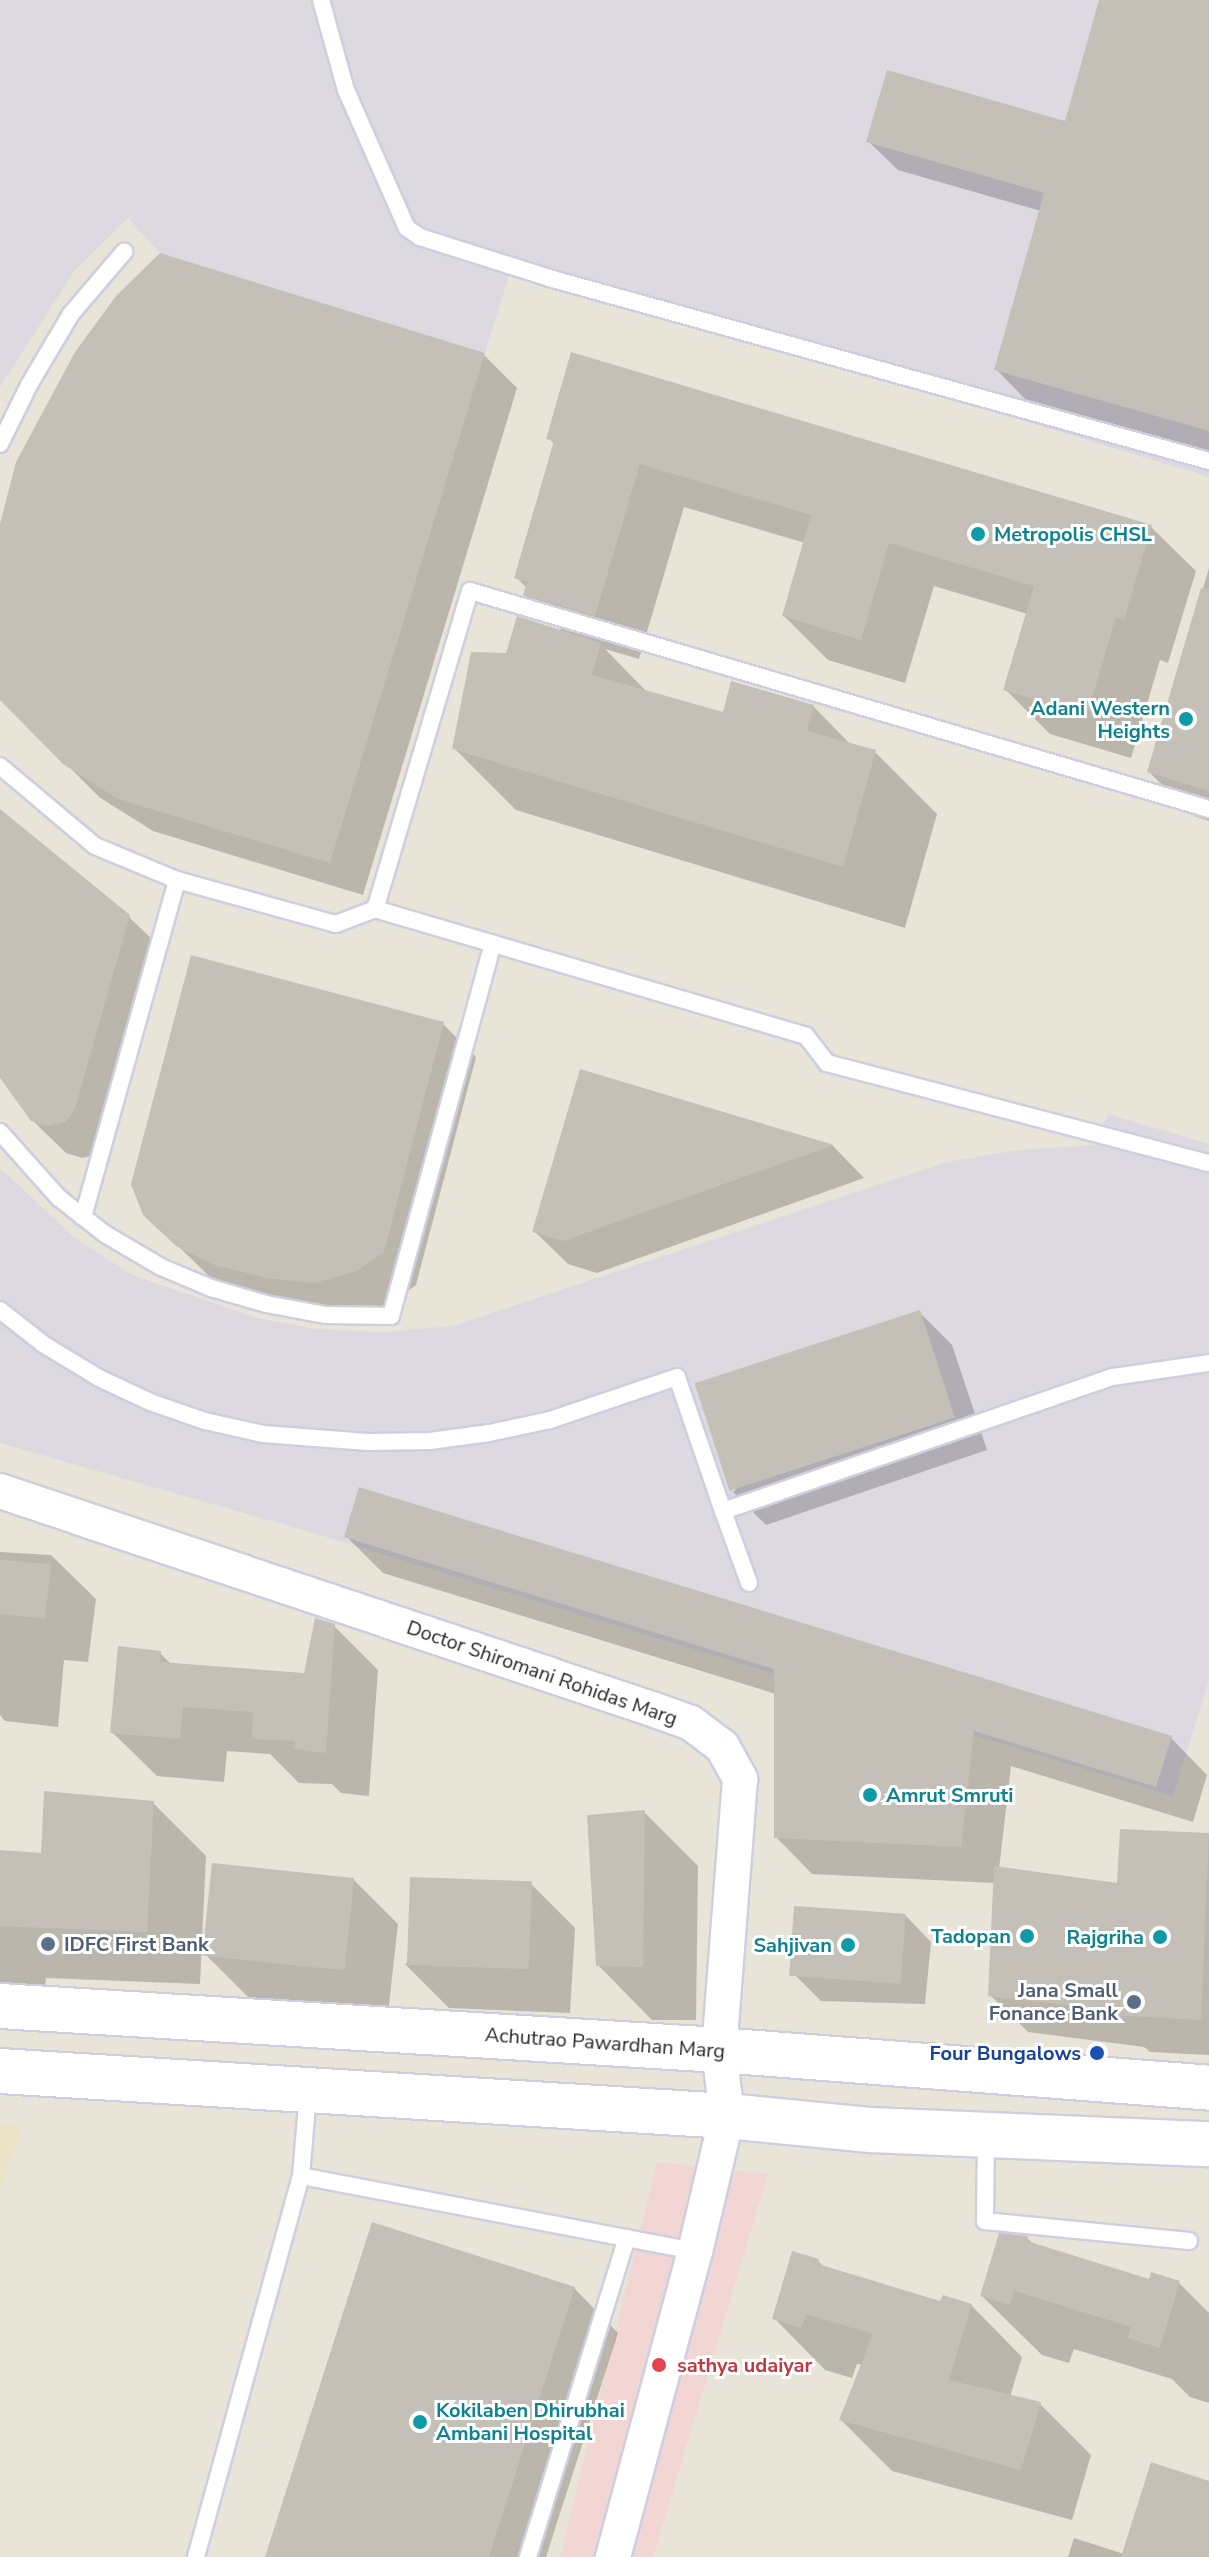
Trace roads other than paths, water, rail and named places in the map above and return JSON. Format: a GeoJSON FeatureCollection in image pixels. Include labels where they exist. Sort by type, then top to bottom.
{"type":"FeatureCollection","features":[{"type":"Feature","properties":{"kind":"main road","name":"Achutrao Pawardhan Marg"},"geometry":{"type":"LineString","coordinates":[[0,2006],[719,2050],[876,2065],[1209,2088]]}},
{"type":"Feature","properties":{"kind":"main road"},"geometry":{"type":"LineString","coordinates":[[0,2071],[727,2116],[871,2130],[1209,2144]]}},
{"type":"Feature","properties":{"kind":"street","name":"Doctor Shiromani Rohidas Marg"},"geometry":{"type":"LineString","coordinates":[[0,1491],[652,1709],[691,1723],[722,1746],[740,1779],[719,2050],[727,2116]]}},
{"type":"Feature","properties":{"kind":"street"},"geometry":{"type":"LineString","coordinates":[[613,2557],[695,2251],[727,2116]]}},
{"type":"Feature","properties":{"kind":"lane"},"geometry":{"type":"LineString","coordinates":[[321,0],[346,90],[407,228],[420,237],[549,278],[1209,461]]}},
{"type":"Feature","properties":{"kind":"lane"},"geometry":{"type":"LineString","coordinates":[[0,444],[29,385],[71,314],[124,252]]}},
{"type":"Feature","properties":{"kind":"lane"},"geometry":{"type":"LineString","coordinates":[[375,909],[470,591],[1209,809]]}},
{"type":"Feature","properties":{"kind":"lane"},"geometry":{"type":"LineString","coordinates":[[0,766],[95,846],[177,880],[336,924],[375,909],[806,1036],[827,1063],[1209,1163]]}},
{"type":"Feature","properties":{"kind":"lane"},"geometry":{"type":"LineString","coordinates":[[83,1217],[177,880]]}},
{"type":"Feature","properties":{"kind":"lane"},"geometry":{"type":"LineString","coordinates":[[0,1132],[59,1198],[161,1267],[211,1288],[266,1304],[326,1315],[391,1316],[493,944]]}},
{"type":"Feature","properties":{"kind":"lane"},"geometry":{"type":"LineString","coordinates":[[0,1310],[43,1344],[99,1378],[150,1402],[205,1421],[263,1434],[368,1442],[430,1441],[489,1433],[550,1420],[677,1377],[749,1583]]}},
{"type":"Feature","properties":{"kind":"lane"},"geometry":{"type":"LineString","coordinates":[[723,1511],[1113,1377],[1209,1363]]}},
{"type":"Feature","properties":{"kind":"lane"},"geometry":{"type":"LineString","coordinates":[[196,2557],[301,2176],[308,2091]]}},
{"type":"Feature","properties":{"kind":"lane"},"geometry":{"type":"LineString","coordinates":[[986,2134],[985,2221],[1189,2241]]}},
{"type":"Feature","properties":{"kind":"lane"},"geometry":{"type":"LineString","coordinates":[[301,2176],[695,2251]]}},
{"type":"Feature","properties":{"kind":"lane"},"geometry":{"type":"LineString","coordinates":[[528,2557],[627,2238]]}},
{"type":"Feature","properties":{"kind":"place","name":"Metropolis CHSL"},"geometry":{"type":"Point","coordinates":[978,534]}},
{"type":"Feature","properties":{"kind":"place","name":"Adani Western Heights"},"geometry":{"type":"Point","coordinates":[1186,719]}},
{"type":"Feature","properties":{"kind":"place","name":"Amrut Smruti"},"geometry":{"type":"Point","coordinates":[870,1795]}},
{"type":"Feature","properties":{"kind":"place","name":"Tadopan"},"geometry":{"type":"Point","coordinates":[1027,1936]}},
{"type":"Feature","properties":{"kind":"place","name":"Rajgriha"},"geometry":{"type":"Point","coordinates":[1160,1937]}},
{"type":"Feature","properties":{"kind":"place","name":"IDFC First Bank"},"geometry":{"type":"Point","coordinates":[48,1944]}},
{"type":"Feature","properties":{"kind":"place","name":"Sahjivan"},"geometry":{"type":"Point","coordinates":[848,1945]}},
{"type":"Feature","properties":{"kind":"place","name":"Jana Small Fonance Bank"},"geometry":{"type":"Point","coordinates":[1134,2002]}},
{"type":"Feature","properties":{"kind":"place","name":"Four Bungalows"},"geometry":{"type":"Point","coordinates":[1097,2053]}},
{"type":"Feature","properties":{"kind":"place","name":"sathya udaiyar"},"geometry":{"type":"Point","coordinates":[659,2365]}},
{"type":"Feature","properties":{"kind":"place","name":"Kokilaben Dhirubhai Ambani Hospital"},"geometry":{"type":"Point","coordinates":[420,2422]}}]}
